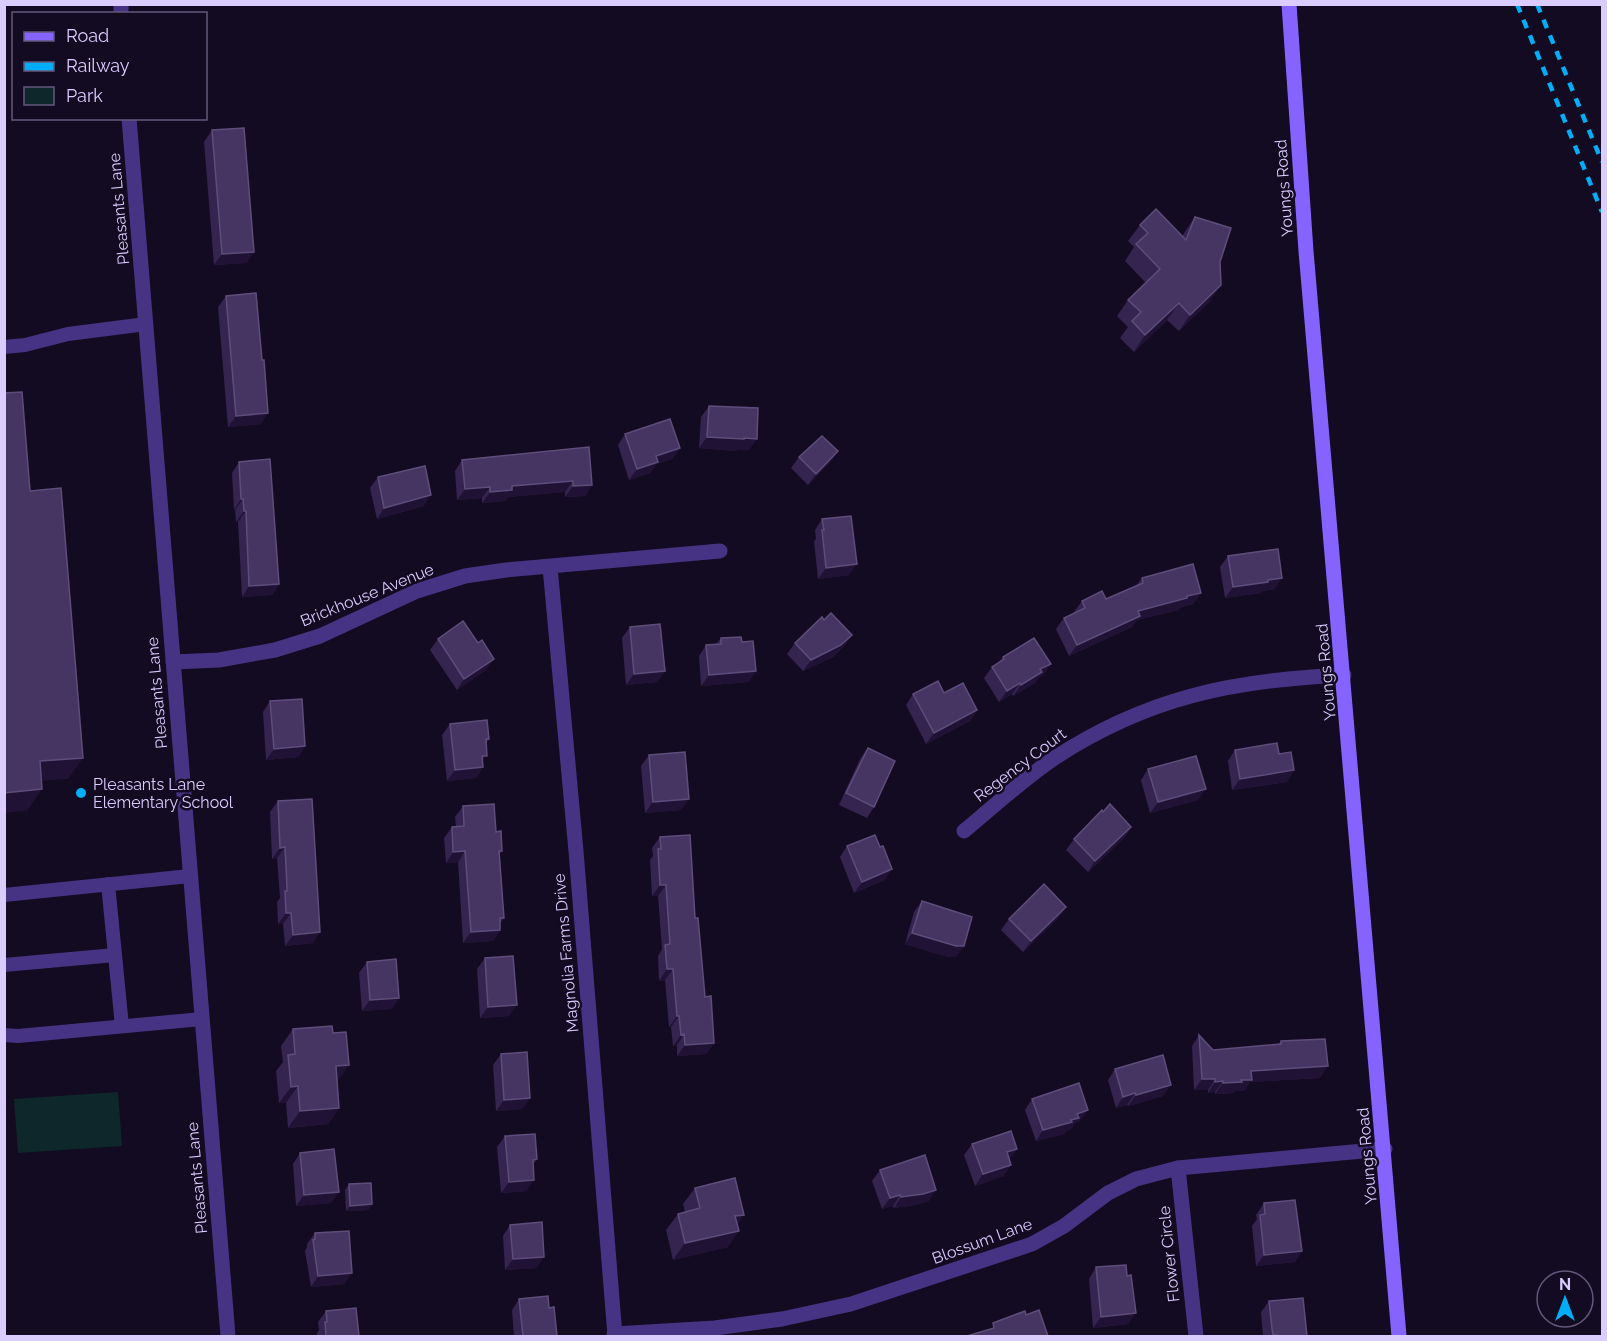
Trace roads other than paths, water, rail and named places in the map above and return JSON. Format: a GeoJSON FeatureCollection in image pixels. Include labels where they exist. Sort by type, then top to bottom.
{"type":"FeatureCollection","features":[{"type":"Feature","properties":{"kind":"street","name":"Youngs Road"},"geometry":{"type":"LineString","coordinates":[[1289,4],[1306,251],[1400,1336]]}},
{"type":"Feature","properties":{"kind":"street","name":"Pleasants Lane"},"geometry":{"type":"LineString","coordinates":[[129,120],[228,1336]]}},
{"type":"Feature","properties":{"kind":"street","name":"Brickhouse Avenue"},"geometry":{"type":"LineString","coordinates":[[173,662],[219,660],[275,650],[320,636],[417,591],[455,579],[506,570],[720,551]]}},
{"type":"Feature","properties":{"kind":"street","name":"Magnolia Farms Drive"},"geometry":{"type":"LineString","coordinates":[[550,567],[576,851],[614,1335]]}},
{"type":"Feature","properties":{"kind":"street","name":"Regency Court"},"geometry":{"type":"LineString","coordinates":[[964,831],[1052,760],[1098,732],[1138,713],[1178,698],[1222,687],[1288,677],[1344,675]]}},
{"type":"Feature","properties":{"kind":"street","name":"Blossum Lane"},"geometry":{"type":"LineString","coordinates":[[614,1335],[715,1328],[782,1319],[851,1304],[1032,1244],[1064,1226],[1117,1188],[1136,1179],[1178,1168],[1384,1149]]}},
{"type":"Feature","properties":{"kind":"street","name":"Flower Circle"},"geometry":{"type":"LineString","coordinates":[[1178,1168],[1196,1336]]}},
{"type":"Feature","properties":{"kind":"lane"},"geometry":{"type":"LineString","coordinates":[[4,347],[25,345],[68,334],[146,324]]}},
{"type":"Feature","properties":{"kind":"lane"},"geometry":{"type":"LineString","coordinates":[[4,895],[190,876]]}},
{"type":"Feature","properties":{"kind":"lane"},"geometry":{"type":"LineString","coordinates":[[108,884],[122,1026]]}},
{"type":"Feature","properties":{"kind":"lane"},"geometry":{"type":"LineString","coordinates":[[4,965],[115,955]]}},
{"type":"Feature","properties":{"kind":"lane"},"geometry":{"type":"LineString","coordinates":[[4,1035],[18,1036],[202,1019]]}},
{"type":"Feature","properties":{"kind":"railway"},"geometry":{"type":"LineString","coordinates":[[1517,4],[1602,212]]}},
{"type":"Feature","properties":{"kind":"railway"},"geometry":{"type":"LineString","coordinates":[[1537,4],[1602,162]]}},
{"type":"Feature","properties":{"kind":"place","name":"Pleasants Lane Elementary School"},"geometry":{"type":"Point","coordinates":[81,793]}}]}
